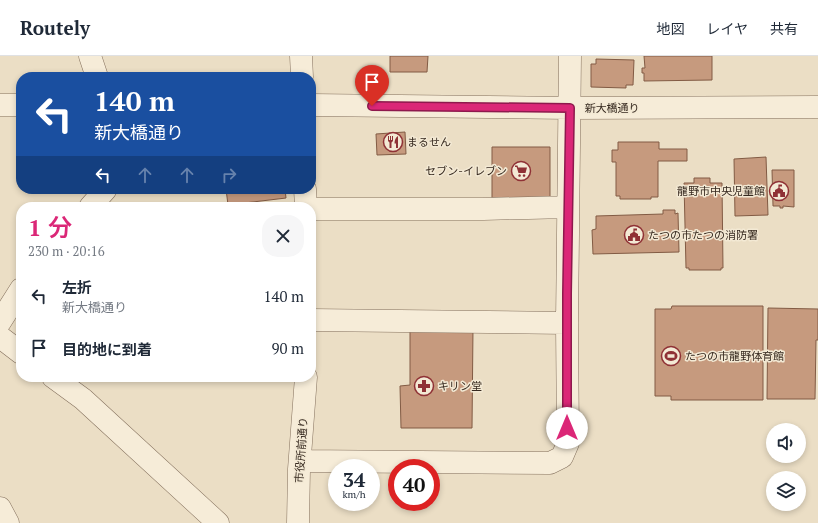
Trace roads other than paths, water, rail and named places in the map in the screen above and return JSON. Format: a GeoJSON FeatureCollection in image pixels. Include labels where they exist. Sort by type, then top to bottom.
{"type":"FeatureCollection","features":[{"type":"Feature","properties":{"kind":"street"},"geometry":{"type":"LineString","coordinates":[[90,56],[95,72]]}},
{"type":"Feature","properties":{"kind":"street"},"geometry":{"type":"LineString","coordinates":[[301,56],[302,72]]}},
{"type":"Feature","properties":{"kind":"street"},"geometry":{"type":"LineString","coordinates":[[300,461],[550,463],[562,457],[568,443],[567,323],[570,56]]}},
{"type":"Feature","properties":{"kind":"street"},"geometry":{"type":"LineString","coordinates":[[0,105],[16,105]]}},
{"type":"Feature","properties":{"kind":"street","name":"新大橋通り"},"geometry":{"type":"LineString","coordinates":[[316,105],[570,108],[818,107]]}},
{"type":"Feature","properties":{"kind":"street"},"geometry":{"type":"LineString","coordinates":[[94,202],[102,194]]}},
{"type":"Feature","properties":{"kind":"street"},"geometry":{"type":"LineString","coordinates":[[316,209],[483,210],[568,207]]}},
{"type":"Feature","properties":{"kind":"street"},"geometry":{"type":"LineString","coordinates":[[0,322],[16,297]]}},
{"type":"Feature","properties":{"kind":"street"},"geometry":{"type":"LineString","coordinates":[[316,320],[567,323]]}},
{"type":"Feature","properties":{"kind":"street"},"geometry":{"type":"LineString","coordinates":[[0,337],[16,349]]}},
{"type":"Feature","properties":{"kind":"street"},"geometry":{"type":"LineString","coordinates":[[60,382],[83,399],[218,523]]}},
{"type":"Feature","properties":{"kind":"street","name":"市役所前通り"},"geometry":{"type":"LineString","coordinates":[[298,523],[300,461],[306,382]]}},
{"type":"Feature","properties":{"kind":"street"},"geometry":{"type":"LineString","coordinates":[[0,508],[8,523]]}},
{"type":"Feature","properties":{"kind":"place","name":"まるせん"},"geometry":{"type":"Point","coordinates":[393,142]}},
{"type":"Feature","properties":{"kind":"place","name":"セブン-イレブン"},"geometry":{"type":"Point","coordinates":[521,171]}},
{"type":"Feature","properties":{"kind":"place","name":"龍野市中央児童館"},"geometry":{"type":"Point","coordinates":[779,191]}},
{"type":"Feature","properties":{"kind":"place","name":"たつの市たつの消防署"},"geometry":{"type":"Point","coordinates":[634,235]}},
{"type":"Feature","properties":{"kind":"place","name":"たつの市龍野体育館"},"geometry":{"type":"Point","coordinates":[671,356]}},
{"type":"Feature","properties":{"kind":"place","name":"キリン堂"},"geometry":{"type":"Point","coordinates":[424,386]}}]}
